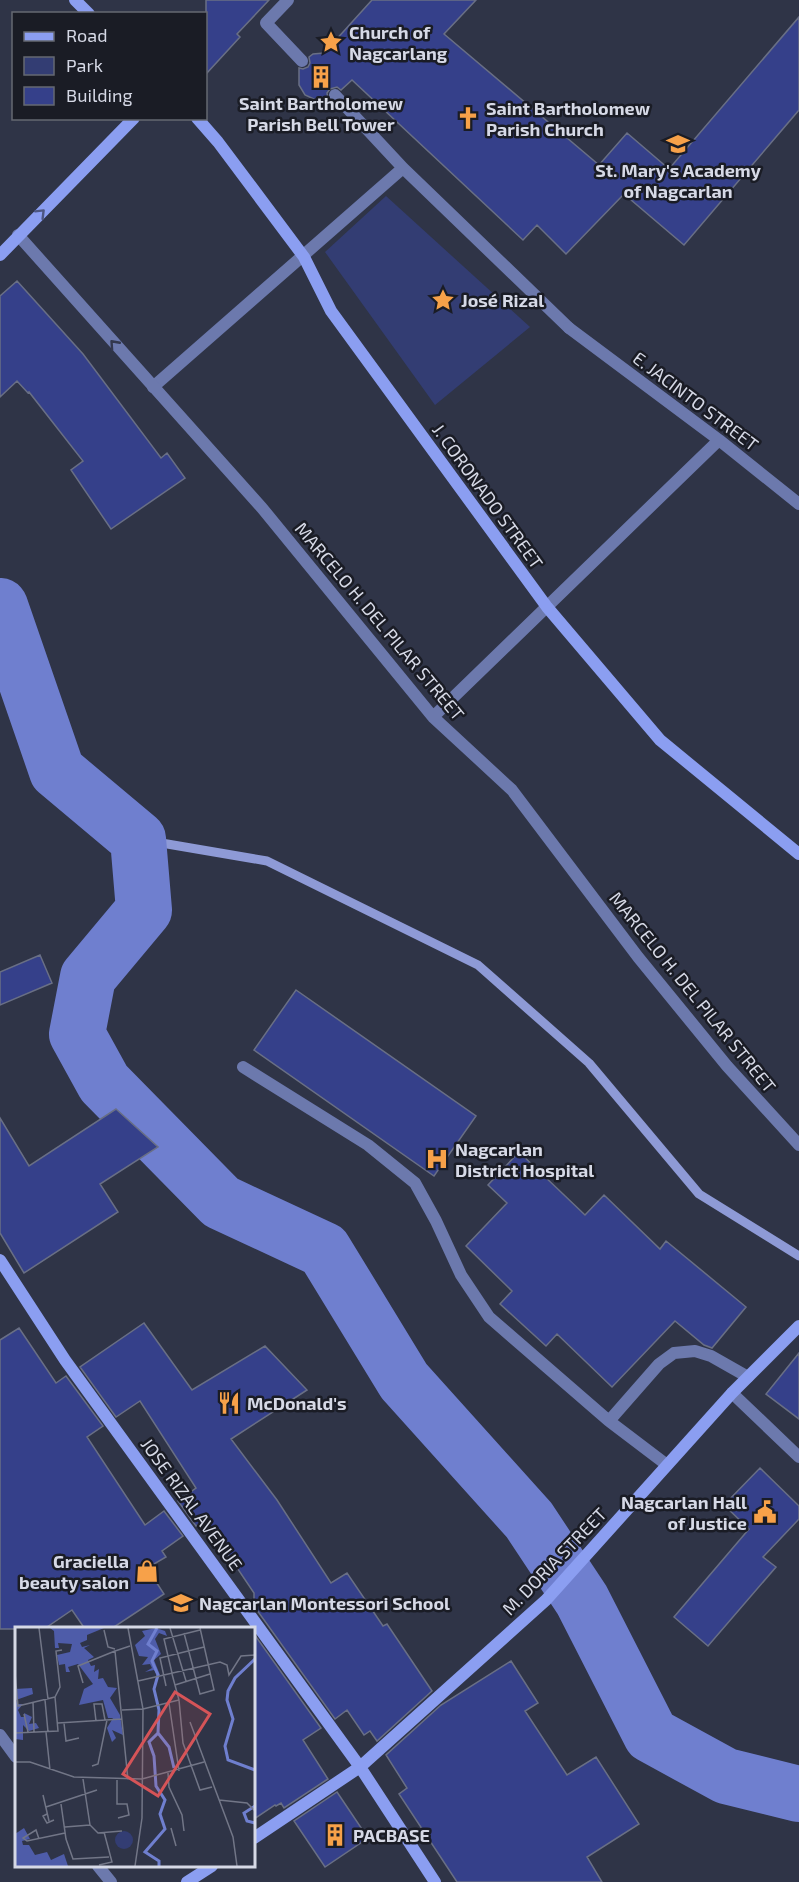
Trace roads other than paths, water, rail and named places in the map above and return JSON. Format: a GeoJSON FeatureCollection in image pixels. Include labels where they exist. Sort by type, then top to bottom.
{"type":"FeatureCollection","features":[{"type":"Feature","properties":{"kind":"street"},"geometry":{"type":"LineString","coordinates":[[75,0],[87,12]]}},
{"type":"Feature","properties":{"kind":"street"},"geometry":{"type":"LineString","coordinates":[[288,0],[266,23],[302,61]]}},
{"type":"Feature","properties":{"kind":"street","name":"E. JACINTO STREET"},"geometry":{"type":"LineString","coordinates":[[335,96],[404,168],[570,328],[719,440],[799,504]]}},
{"type":"Feature","properties":{"kind":"street"},"geometry":{"type":"LineString","coordinates":[[0,255],[132,120]]}},
{"type":"Feature","properties":{"kind":"street","name":"J. CORONADO STREET"},"geometry":{"type":"LineString","coordinates":[[198,120],[218,142],[304,257],[331,311],[547,607],[660,740],[799,854]]}},
{"type":"Feature","properties":{"kind":"street"},"geometry":{"type":"LineString","coordinates":[[153,387],[404,168]]}},
{"type":"Feature","properties":{"kind":"street","name":"MARCELO H. DEL PILAR STREET"},"geometry":{"type":"LineString","coordinates":[[18,236],[262,508],[433,717],[512,790],[646,966],[727,1065],[799,1145]]}},
{"type":"Feature","properties":{"kind":"street"},"geometry":{"type":"LineString","coordinates":[[433,717],[719,440]]}},
{"type":"Feature","properties":{"kind":"street"},"geometry":{"type":"LineString","coordinates":[[243,1067],[368,1145],[415,1183],[461,1275],[489,1317],[609,1421],[667,1465]]}},
{"type":"Feature","properties":{"kind":"street","name":"JOSE RIZAL AVENUE"},"geometry":{"type":"LineString","coordinates":[[0,1260],[65,1360],[360,1767],[435,1882]]}},
{"type":"Feature","properties":{"kind":"street","name":"M. DORIA STREET"},"geometry":{"type":"LineString","coordinates":[[255,1837],[360,1767],[546,1600],[732,1393],[799,1326]]}},
{"type":"Feature","properties":{"kind":"street"},"geometry":{"type":"LineString","coordinates":[[609,1421],[659,1364],[674,1353],[695,1351],[711,1356],[748,1377]]}},
{"type":"Feature","properties":{"kind":"street"},"geometry":{"type":"LineString","coordinates":[[732,1393],[799,1457]]}},
{"type":"Feature","properties":{"kind":"street"},"geometry":{"type":"LineString","coordinates":[[0,1735],[15,1756]]}},
{"type":"Feature","properties":{"kind":"street"},"geometry":{"type":"LineString","coordinates":[[99,1867],[111,1882]]}},
{"type":"Feature","properties":{"kind":"street"},"geometry":{"type":"LineString","coordinates":[[187,1882],[210,1867]]}},
{"type":"Feature","properties":{"kind":"waterway"},"geometry":{"type":"LineString","coordinates":[[0,606],[57,771],[138,839],[144,910],[88,977],[77,1034],[104,1083],[221,1202],[324,1250],[404,1381],[529,1520],[582,1600],[651,1735],[726,1776],[799,1794]]}},
{"type":"Feature","properties":{"kind":"waterway"},"geometry":{"type":"LineString","coordinates":[[138,839],[267,861],[478,965],[589,1063],[699,1194],[799,1256]]}},
{"type":"Feature","properties":{"kind":"place","name":"Church of Nagcarlang"},"geometry":{"type":"Point","coordinates":[331,42]}},
{"type":"Feature","properties":{"kind":"place","name":"Saint Bartholomew Parish Bell Tower"},"geometry":{"type":"Point","coordinates":[321,77]}},
{"type":"Feature","properties":{"kind":"place","name":"Saint Bartholomew Parish Church"},"geometry":{"type":"Point","coordinates":[468,118]}},
{"type":"Feature","properties":{"kind":"place","name":"St. Mary's Academy of Nagcarlan"},"geometry":{"type":"Point","coordinates":[678,144]}},
{"type":"Feature","properties":{"kind":"place","name":"José Rizal"},"geometry":{"type":"Point","coordinates":[443,300]}},
{"type":"Feature","properties":{"kind":"place","name":"Nagcarlan District Hospital"},"geometry":{"type":"Point","coordinates":[437,1159]}},
{"type":"Feature","properties":{"kind":"place","name":"McDonald's"},"geometry":{"type":"Point","coordinates":[229,1403]}},
{"type":"Feature","properties":{"kind":"place","name":"Nagcarlan Hall of Justice"},"geometry":{"type":"Point","coordinates":[765,1512]}},
{"type":"Feature","properties":{"kind":"place","name":"Graciella beauty salon"},"geometry":{"type":"Point","coordinates":[147,1571]}},
{"type":"Feature","properties":{"kind":"place","name":"Nagcarlan Montessori School"},"geometry":{"type":"Point","coordinates":[181,1603]}},
{"type":"Feature","properties":{"kind":"place","name":"PACBASE"},"geometry":{"type":"Point","coordinates":[335,1835]}}]}
